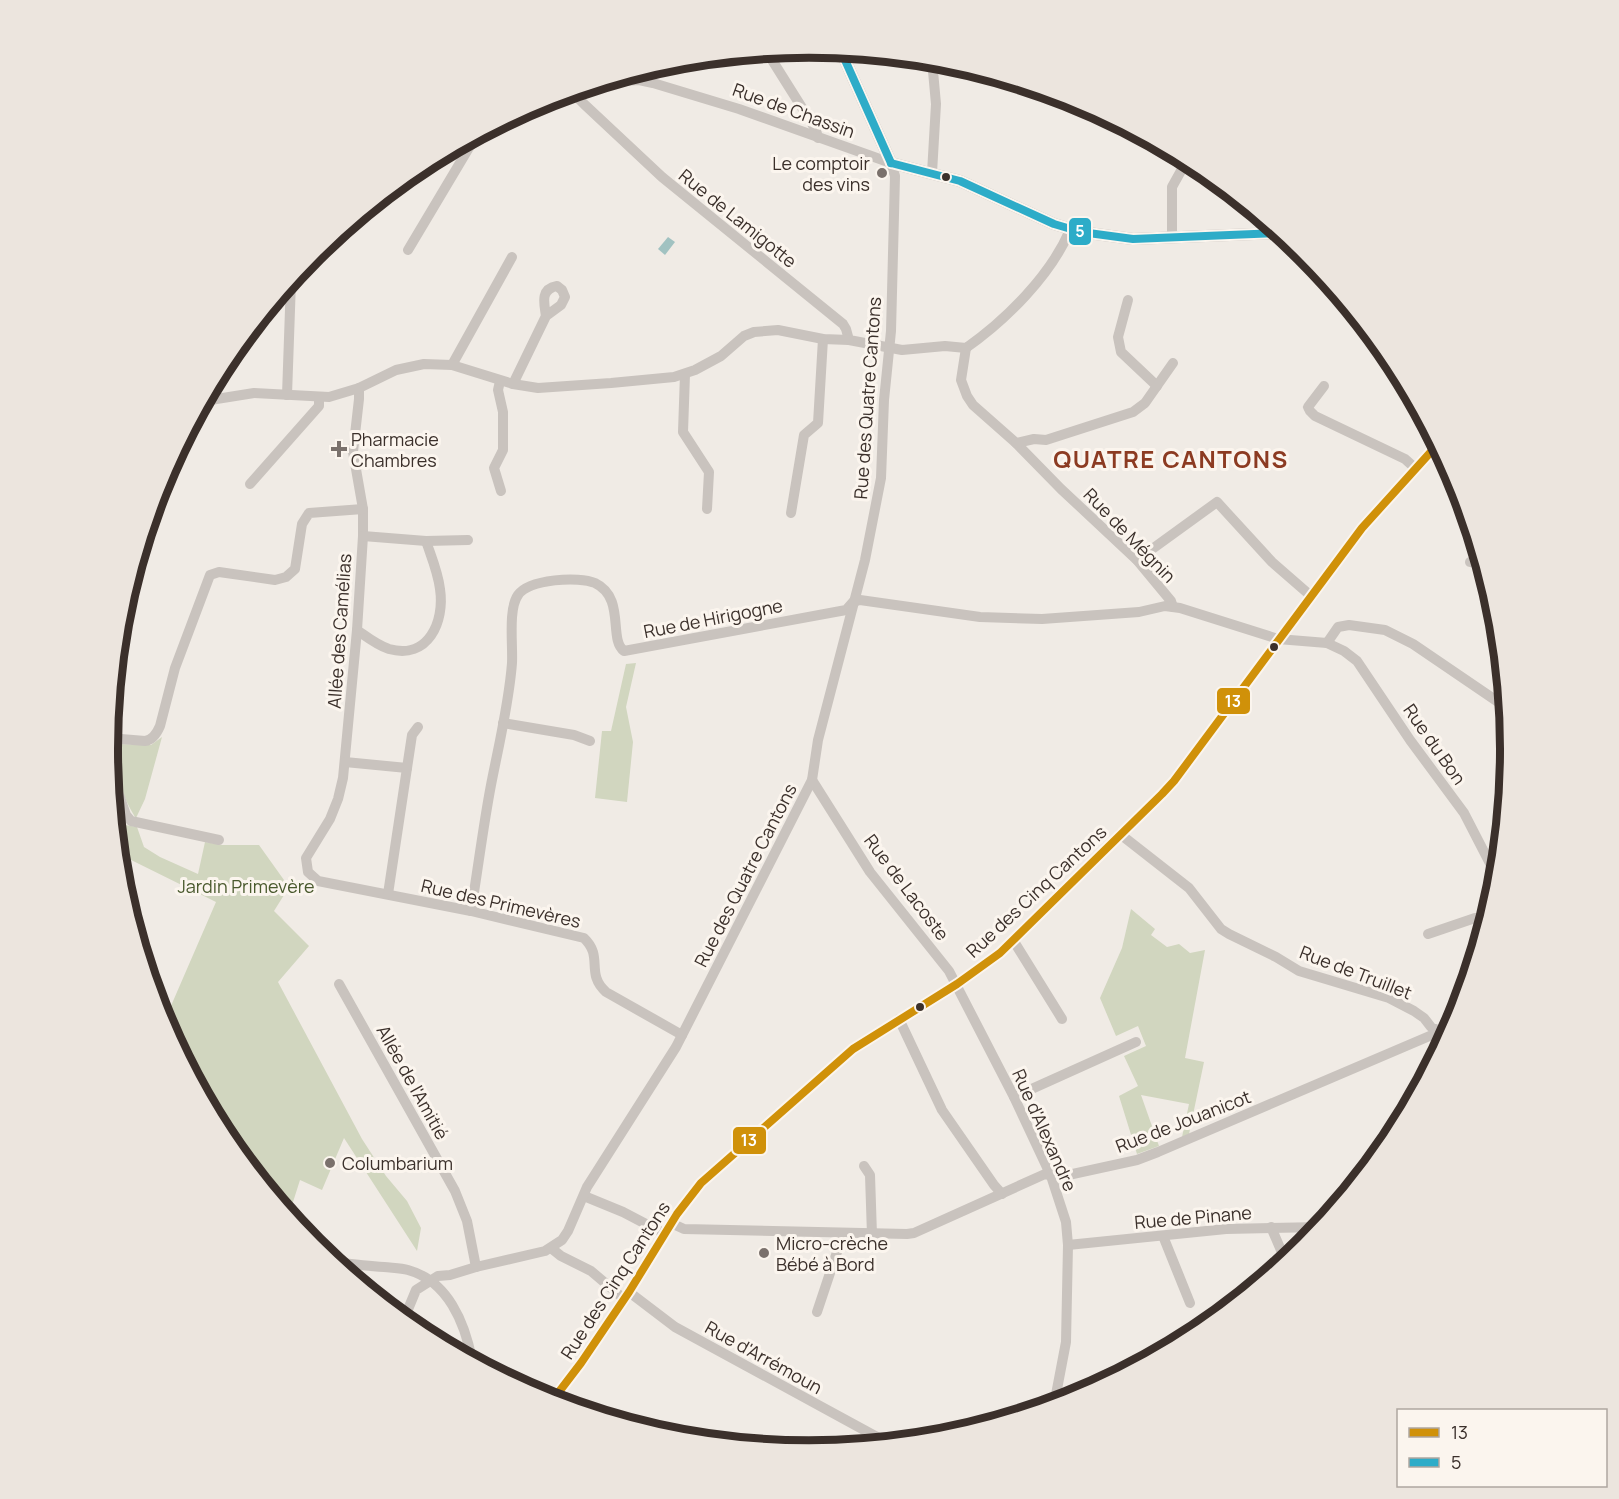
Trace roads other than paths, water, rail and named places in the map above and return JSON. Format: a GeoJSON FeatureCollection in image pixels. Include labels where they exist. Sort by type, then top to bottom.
{"type":"FeatureCollection","features":[{"type":"Feature","properties":{"kind":"main road"},"geometry":{"type":"LineString","coordinates":[[845,60],[891,163]]}},
{"type":"Feature","properties":{"kind":"main road","name":"Rue de Chassin"},"geometry":{"type":"LineString","coordinates":[[891,163],[932,173],[984,190],[1070,230],[1133,239],[1270,234]]}},
{"type":"Feature","properties":{"kind":"street"},"geometry":{"type":"LineString","coordinates":[[772,60],[816,130],[818,138]]}},
{"type":"Feature","properties":{"kind":"street"},"geometry":{"type":"LineString","coordinates":[[932,173],[935,159],[936,104],[933,70]]}},
{"type":"Feature","properties":{"kind":"street","name":"Rue de Chassin"},"geometry":{"type":"LineString","coordinates":[[639,80],[739,109],[891,163]]}},
{"type":"Feature","properties":{"kind":"street","name":"Rue de Lamigotte"},"geometry":{"type":"LineString","coordinates":[[580,98],[662,177],[843,324],[849,340]]}},
{"type":"Feature","properties":{"kind":"street"},"geometry":{"type":"LineString","coordinates":[[408,250],[468,149]]}},
{"type":"Feature","properties":{"kind":"street","name":"Rue des Quatre Cantons"},"geometry":{"type":"LineString","coordinates":[[551,1248],[562,1240],[568,1231],[587,1188],[682,1035],[812,780],[818,740],[865,560],[883,462],[884,400],[890,346],[895,176],[891,163]]}},
{"type":"Feature","properties":{"kind":"street"},"geometry":{"type":"LineString","coordinates":[[1172,238],[1172,187],[1182,168]]}},
{"type":"Feature","properties":{"kind":"street"},"geometry":{"type":"LineString","coordinates":[[214,399],[254,393],[319,397],[340,395],[412,366],[439,363],[500,381],[538,388],[664,378],[685,374],[708,364],[744,336],[754,332],[778,330],[823,339],[890,346],[902,350],[945,346],[966,348],[994,325],[1043,275],[1055,260],[1070,230]]}},
{"type":"Feature","properties":{"kind":"street"},"geometry":{"type":"LineString","coordinates":[[452,365],[512,256]]}},
{"type":"Feature","properties":{"kind":"street"},"geometry":{"type":"LineString","coordinates":[[287,395],[291,293]]}},
{"type":"Feature","properties":{"kind":"street"},"geometry":{"type":"LineString","coordinates":[[1128,300],[1118,337],[1121,352],[1157,386]]}},
{"type":"Feature","properties":{"kind":"street"},"geometry":{"type":"LineString","coordinates":[[513,384],[546,316]]}},
{"type":"Feature","properties":{"kind":"street"},"geometry":{"type":"LineString","coordinates":[[791,513],[804,435],[818,423],[823,339]]}},
{"type":"Feature","properties":{"kind":"street","name":"Rue de Mégnin"},"geometry":{"type":"LineString","coordinates":[[966,348],[961,380],[973,405],[1016,443],[1137,560],[1171,601],[1173,607]]}},
{"type":"Feature","properties":{"kind":"street"},"geometry":{"type":"LineString","coordinates":[[1016,443],[1034,439],[1046,440],[1133,412],[1145,403],[1173,363]]}},
{"type":"Feature","properties":{"kind":"street"},"geometry":{"type":"LineString","coordinates":[[685,374],[683,432],[710,472],[707,509]]}},
{"type":"Feature","properties":{"kind":"street"},"geometry":{"type":"LineString","coordinates":[[500,381],[498,390],[503,412],[502,450],[494,468],[501,491]]}},
{"type":"Feature","properties":{"kind":"street"},"geometry":{"type":"LineString","coordinates":[[1324,386],[1308,407],[1315,416],[1405,459],[1415,468]]}},
{"type":"Feature","properties":{"kind":"street","name":"Allée des Camélias"},"geometry":{"type":"LineString","coordinates":[[306,869],[307,854],[323,832],[335,808],[341,789],[345,762],[363,536],[363,509],[353,452],[359,388]]}},
{"type":"Feature","properties":{"kind":"street"},"geometry":{"type":"LineString","coordinates":[[250,484],[319,406],[319,397]]}},
{"type":"Feature","properties":{"kind":"street","name":"Rue des Cinq Cantons"},"geometry":{"type":"LineString","coordinates":[[558,1393],[627,1295],[671,1223],[701,1183],[853,1049],[957,984],[1000,953],[1174,781],[1362,528],[1432,450]]}},
{"type":"Feature","properties":{"kind":"street"},"geometry":{"type":"LineString","coordinates":[[1137,560],[1217,502],[1272,562],[1311,596]]}},
{"type":"Feature","properties":{"kind":"street"},"geometry":{"type":"LineString","coordinates":[[118,739],[144,741],[156,734],[175,668],[210,575],[219,572],[275,580],[286,578],[295,569],[302,524],[309,513],[363,509]]}},
{"type":"Feature","properties":{"kind":"street"},"geometry":{"type":"LineString","coordinates":[[363,536],[468,540]]}},
{"type":"Feature","properties":{"kind":"street"},"geometry":{"type":"LineString","coordinates":[[357,630],[376,644],[389,649],[403,651],[428,641],[437,627],[441,609],[440,589],[426,540]]}},
{"type":"Feature","properties":{"kind":"street"},"geometry":{"type":"LineString","coordinates":[[1470,562],[1475,563]]}},
{"type":"Feature","properties":{"kind":"street","name":"Rue de Hirigogne"},"geometry":{"type":"LineString","coordinates":[[471,911],[511,679],[513,608],[519,593],[539,581],[585,580],[601,586],[608,593],[612,604],[618,644],[624,651],[846,610],[853,602],[860,600],[980,617],[1042,619],[1139,612],[1165,606],[1278,639],[1327,643]]}},
{"type":"Feature","properties":{"kind":"street"},"geometry":{"type":"LineString","coordinates":[[1327,643],[1338,627],[1349,625],[1385,630],[1413,644],[1499,702]]}},
{"type":"Feature","properties":{"kind":"street","name":"Rue du Bon"},"geometry":{"type":"LineString","coordinates":[[1327,643],[1344,651],[1357,661],[1410,740],[1464,813],[1491,865]]}},
{"type":"Feature","properties":{"kind":"street"},"geometry":{"type":"LineString","coordinates":[[503,723],[574,735],[590,741]]}},
{"type":"Feature","properties":{"kind":"street"},"geometry":{"type":"LineString","coordinates":[[388,894],[412,735],[418,727]]}},
{"type":"Feature","properties":{"kind":"street"},"geometry":{"type":"LineString","coordinates":[[345,762],[407,768]]}},
{"type":"Feature","properties":{"kind":"street","name":"Rue de Lacoste"},"geometry":{"type":"LineString","coordinates":[[812,780],[870,872],[922,936],[957,984]]}},
{"type":"Feature","properties":{"kind":"street"},"geometry":{"type":"LineString","coordinates":[[120,799],[126,815],[131,821],[219,840]]}},
{"type":"Feature","properties":{"kind":"street","name":"Rue de Truillet"},"geometry":{"type":"LineString","coordinates":[[1120,834],[1189,888],[1221,928],[1229,934],[1299,971],[1389,998],[1414,1011],[1431,1027],[1440,1031]]}},
{"type":"Feature","properties":{"kind":"street","name":"Rue des Primevères"},"geometry":{"type":"LineString","coordinates":[[306,869],[310,876],[318,881],[471,911],[584,938],[594,951],[594,974],[599,986],[682,1035]]}},
{"type":"Feature","properties":{"kind":"street"},"geometry":{"type":"LineString","coordinates":[[1428,934],[1475,918],[1479,919]]}},
{"type":"Feature","properties":{"kind":"street"},"geometry":{"type":"LineString","coordinates":[[1013,940],[1062,1019]]}},
{"type":"Feature","properties":{"kind":"street","name":"Allée de l'Amitié"},"geometry":{"type":"LineString","coordinates":[[339,984],[455,1191],[467,1221],[476,1267]]}},
{"type":"Feature","properties":{"kind":"street","name":"Rue d'Alexandre"},"geometry":{"type":"LineString","coordinates":[[957,984],[1051,1176],[1066,1222],[1068,1245],[1066,1342],[1056,1395]]}},
{"type":"Feature","properties":{"kind":"street"},"geometry":{"type":"LineString","coordinates":[[899,1019],[942,1110],[1002,1194]]}},
{"type":"Feature","properties":{"kind":"street","name":"Rue de Jouanicot"},"geometry":{"type":"LineString","coordinates":[[671,1223],[684,1229],[872,1235],[914,1233],[1045,1174],[1059,1177],[1137,1160],[1158,1152],[1440,1031]]}},
{"type":"Feature","properties":{"kind":"street"},"geometry":{"type":"LineString","coordinates":[[1014,1097],[1136,1042]]}},
{"type":"Feature","properties":{"kind":"street"},"geometry":{"type":"LineString","coordinates":[[864,1167],[870,1175],[872,1235]]}},
{"type":"Feature","properties":{"kind":"street"},"geometry":{"type":"LineString","coordinates":[[584,1196],[623,1212],[665,1234]]}},
{"type":"Feature","properties":{"kind":"street"},"geometry":{"type":"LineString","coordinates":[[1271,1227],[1282,1253]]}},
{"type":"Feature","properties":{"kind":"street","name":"Rue de Pinane"},"geometry":{"type":"LineString","coordinates":[[1068,1245],[1271,1227],[1308,1227]]}},
{"type":"Feature","properties":{"kind":"street"},"geometry":{"type":"LineString","coordinates":[[818,1312],[843,1234]]}},
{"type":"Feature","properties":{"kind":"street"},"geometry":{"type":"LineString","coordinates":[[1163,1236],[1190,1303]]}},
{"type":"Feature","properties":{"kind":"street"},"geometry":{"type":"LineString","coordinates":[[408,1311],[416,1290],[438,1276],[450,1275],[551,1248]]}},
{"type":"Feature","properties":{"kind":"street","name":"Rue d'Arrémoun"},"geometry":{"type":"LineString","coordinates":[[551,1248],[561,1256],[591,1270],[675,1327],[877,1437]]}},
{"type":"Feature","properties":{"kind":"street"},"geometry":{"type":"LineString","coordinates":[[348,1263],[408,1269],[431,1280],[446,1294],[460,1321],[470,1351]]}},
{"type":"Feature","properties":{"kind":"water"},"geometry":{"type":"Polygon","coordinates":[[[668,237],[675,242],[665,255],[658,249],[668,237]]]}},
{"type":"Feature","properties":{"kind":"place","name":"Le comptoir des vins"},"geometry":{"type":"Point","coordinates":[882,173]}},
{"type":"Feature","properties":{"kind":"place","name":"Pharmacie Chambres"},"geometry":{"type":"Point","coordinates":[339,449]}},
{"type":"Feature","properties":{"kind":"place","name":"Columbarium"},"geometry":{"type":"Point","coordinates":[330,1163]}},
{"type":"Feature","properties":{"kind":"place","name":"Micro-crèche Bébé à Bord"},"geometry":{"type":"Point","coordinates":[764,1253]}},
{"type":"Feature","properties":{"kind":"district","name":"QUATRE CANTONS"},"geometry":{"type":"Point","coordinates":[1171,458]}},
{"type":"Feature","properties":{"kind":"park label","name":"Jardin Primevère"},"geometry":{"type":"Point","coordinates":[246,886]}}]}
